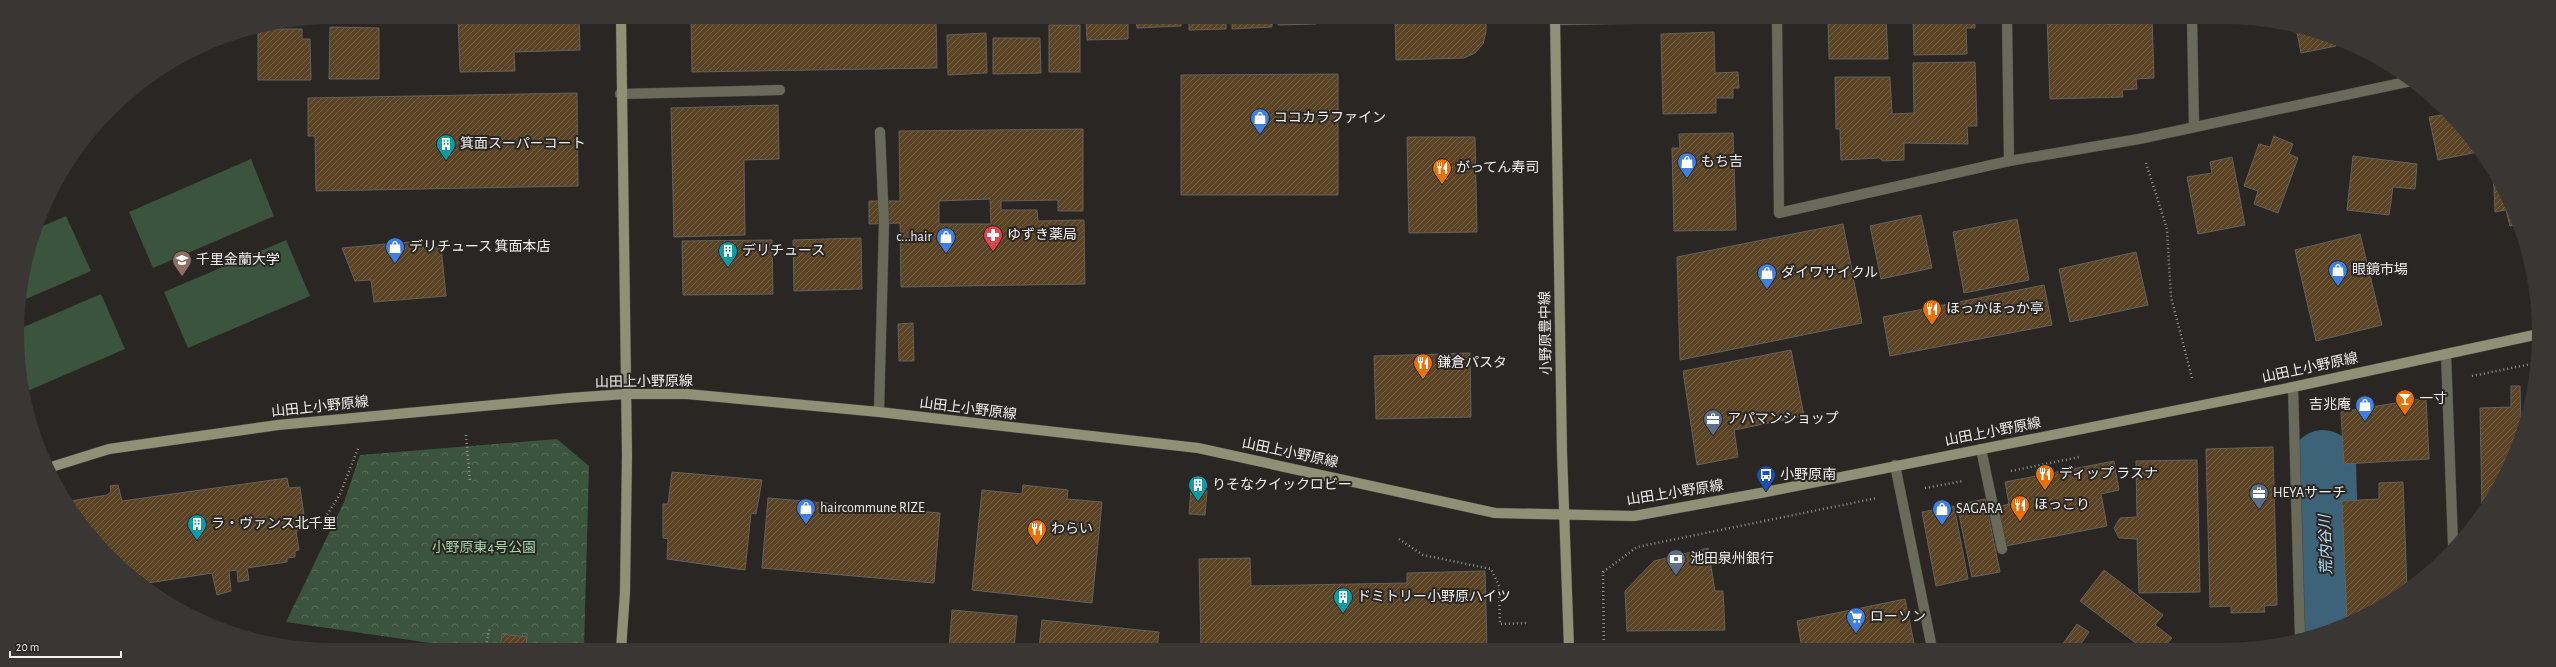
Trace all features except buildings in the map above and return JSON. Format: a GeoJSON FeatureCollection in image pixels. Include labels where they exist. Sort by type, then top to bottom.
{"type":"FeatureCollection","features":[{"type":"Feature","properties":{"kind":"main road"},"geometry":{"type":"LineString","coordinates":[[621,24],[620,94],[626,278],[625,592],[621,643]]}},
{"type":"Feature","properties":{"kind":"main road","name":"小野原豊中線"},"geometry":{"type":"LineString","coordinates":[[1555,24],[1564,515],[1569,643]]}},
{"type":"Feature","properties":{"kind":"main road","name":"山田上小野原線"},"geometry":{"type":"LineString","coordinates":[[54,466],[109,449],[278,425],[626,394],[687,394],[879,412],[1198,448],[1495,513],[1634,516],[2292,387],[2532,336]]}},
{"type":"Feature","properties":{"kind":"street"},"geometry":{"type":"LineString","coordinates":[[1777,24],[1779,213],[2009,161],[2139,139],[2194,126],[2403,83]]}},
{"type":"Feature","properties":{"kind":"street"},"geometry":{"type":"LineString","coordinates":[[2007,24],[2009,161]]}},
{"type":"Feature","properties":{"kind":"street"},"geometry":{"type":"LineString","coordinates":[[2192,24],[2194,126]]}},
{"type":"Feature","properties":{"kind":"street"},"geometry":{"type":"LineString","coordinates":[[620,94],[780,90]]}},
{"type":"Feature","properties":{"kind":"street"},"geometry":{"type":"LineString","coordinates":[[879,412],[884,223],[880,132]]}},
{"type":"Feature","properties":{"kind":"street"},"geometry":{"type":"LineString","coordinates":[[2446,354],[2453,540]]}},
{"type":"Feature","properties":{"kind":"street"},"geometry":{"type":"LineString","coordinates":[[2292,387],[2300,633]]}},
{"type":"Feature","properties":{"kind":"street"},"geometry":{"type":"LineString","coordinates":[[1981,449],[2002,548]]}},
{"type":"Feature","properties":{"kind":"street"},"geometry":{"type":"LineString","coordinates":[[1895,465],[1931,643]]}},
{"type":"Feature","properties":{"kind":"path"},"geometry":{"type":"LineString","coordinates":[[2139,139],[2166,229],[2171,297],[2192,378]]}},
{"type":"Feature","properties":{"kind":"path"},"geometry":{"type":"LineString","coordinates":[[2447,382],[2530,364]]}},
{"type":"Feature","properties":{"kind":"path"},"geometry":{"type":"LineString","coordinates":[[466,435],[470,481]]}},
{"type":"Feature","properties":{"kind":"path"},"geometry":{"type":"LineString","coordinates":[[325,518],[340,494],[359,446]]}},
{"type":"Feature","properties":{"kind":"path"},"geometry":{"type":"LineString","coordinates":[[1604,643],[1603,572],[1638,547],[2086,456]]}},
{"type":"Feature","properties":{"kind":"path"},"geometry":{"type":"LineString","coordinates":[[1400,539],[1423,555],[1491,569],[1499,586],[1500,624],[1526,623]]}},
{"type":"Feature","properties":{"kind":"path"},"geometry":{"type":"LineString","coordinates":[[487,643],[490,628]]}},
{"type":"Feature","properties":{"kind":"green space"},"geometry":{"type":"Polygon","coordinates":[[[251,159],[274,216],[153,268],[129,212],[251,159]]]}},
{"type":"Feature","properties":{"kind":"green space"},"geometry":{"type":"Polygon","coordinates":[[[66,216],[91,271],[26,299],[30,273],[43,226],[66,216]]]}},
{"type":"Feature","properties":{"kind":"green space"},"geometry":{"type":"Polygon","coordinates":[[[286,240],[310,296],[188,348],[164,292],[286,240]]]}},
{"type":"Feature","properties":{"kind":"green space"},"geometry":{"type":"Polygon","coordinates":[[[101,294],[125,349],[29,390],[25,354],[24,327],[101,294]]]}},
{"type":"Feature","properties":{"kind":"green space","name":"小野原東4号公園"},"geometry":{"type":"Polygon","coordinates":[[[557,439],[589,466],[584,643],[430,643],[286,622],[344,502],[360,455],[557,439]]]}},
{"type":"Feature","properties":{"kind":"waterway","name":"荒内谷川"},"geometry":{"type":"LineString","coordinates":[[2323,463],[2328,625]]}},
{"type":"Feature","properties":{"kind":"place","name":"ココカラファイン"},"geometry":{"type":"Point","coordinates":[1260,135]}},
{"type":"Feature","properties":{"kind":"place","name":"箕面スーパーコート"},"geometry":{"type":"Point","coordinates":[446,161]}},
{"type":"Feature","properties":{"kind":"place","name":"もち吉"},"geometry":{"type":"Point","coordinates":[1687,179]}},
{"type":"Feature","properties":{"kind":"place","name":"がってん寿司"},"geometry":{"type":"Point","coordinates":[1442,185]}},
{"type":"Feature","properties":{"kind":"place","name":"ゆずき薬局"},"geometry":{"type":"Point","coordinates":[993,252]}},
{"type":"Feature","properties":{"kind":"place","name":"c...hair"},"geometry":{"type":"Point","coordinates":[946,254]}},
{"type":"Feature","properties":{"kind":"place","name":"デリチュース 箕面本店"},"geometry":{"type":"Point","coordinates":[395,264]}},
{"type":"Feature","properties":{"kind":"place","name":"デリチュース"},"geometry":{"type":"Point","coordinates":[728,268]}},
{"type":"Feature","properties":{"kind":"place","name":"千里金蘭大学"},"geometry":{"type":"Point","coordinates":[182,277]}},
{"type":"Feature","properties":{"kind":"place","name":"眼鏡市場"},"geometry":{"type":"Point","coordinates":[2338,287]}},
{"type":"Feature","properties":{"kind":"place","name":"ダイワサイクル"},"geometry":{"type":"Point","coordinates":[1767,290]}},
{"type":"Feature","properties":{"kind":"place","name":"ほっかほっか亭"},"geometry":{"type":"Point","coordinates":[1932,326]}},
{"type":"Feature","properties":{"kind":"place","name":"鎌倉パスタ"},"geometry":{"type":"Point","coordinates":[1423,380]}},
{"type":"Feature","properties":{"kind":"place","name":"一寸"},"geometry":{"type":"Point","coordinates":[2405,416]}},
{"type":"Feature","properties":{"kind":"place","name":"吉兆庵"},"geometry":{"type":"Point","coordinates":[2365,422]}},
{"type":"Feature","properties":{"kind":"place","name":"アパマンショップ"},"geometry":{"type":"Point","coordinates":[1713,436]}},
{"type":"Feature","properties":{"kind":"place","name":"ディップ ラスナ"},"geometry":{"type":"Point","coordinates":[2045,491]}},
{"type":"Feature","properties":{"kind":"place","name":"小野原南"},"geometry":{"type":"Point","coordinates":[1766,492]}},
{"type":"Feature","properties":{"kind":"place","name":"りそなクイックロビー"},"geometry":{"type":"Point","coordinates":[1198,502]}},
{"type":"Feature","properties":{"kind":"place","name":"HEYAサーチ"},"geometry":{"type":"Point","coordinates":[2259,510]}},
{"type":"Feature","properties":{"kind":"place","name":"ほっこり"},"geometry":{"type":"Point","coordinates":[2020,522]}},
{"type":"Feature","properties":{"kind":"place","name":"haircommune RIZE"},"geometry":{"type":"Point","coordinates":[806,525]}},
{"type":"Feature","properties":{"kind":"place","name":"SAGARA"},"geometry":{"type":"Point","coordinates":[1942,526]}},
{"type":"Feature","properties":{"kind":"place","name":"ラ・ヴァンス北千里"},"geometry":{"type":"Point","coordinates":[197,541]}},
{"type":"Feature","properties":{"kind":"place","name":"わらい"},"geometry":{"type":"Point","coordinates":[1037,546]}},
{"type":"Feature","properties":{"kind":"place","name":"池田泉州銀行"},"geometry":{"type":"Point","coordinates":[1676,576]}},
{"type":"Feature","properties":{"kind":"place","name":"ドミトリー小野原ハイツ"},"geometry":{"type":"Point","coordinates":[1343,614]}},
{"type":"Feature","properties":{"kind":"place","name":"ローソン"},"geometry":{"type":"Point","coordinates":[1856,634]}}]}
